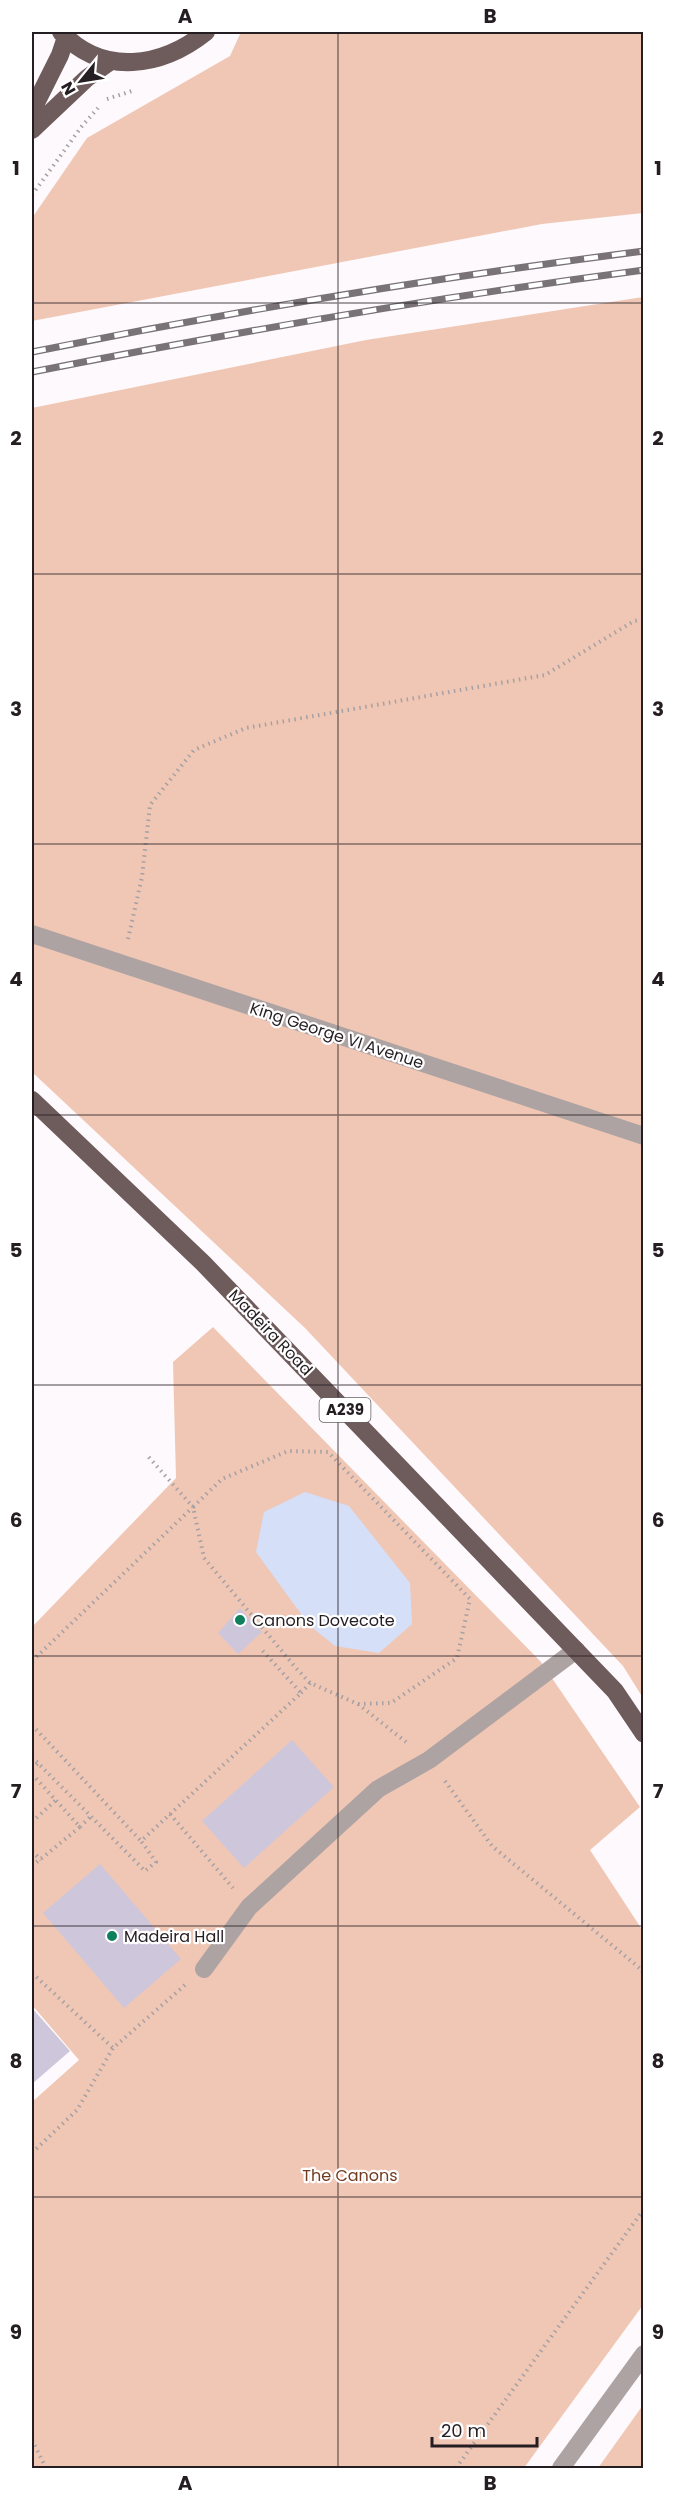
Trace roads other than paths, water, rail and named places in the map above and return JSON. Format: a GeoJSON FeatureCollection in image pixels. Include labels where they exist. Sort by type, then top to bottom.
{"type":"FeatureCollection","features":[{"type":"Feature","properties":{"kind":"main road"},"geometry":{"type":"LineString","coordinates":[[32,111],[64,34],[88,53],[111,61],[144,61],[167,56],[206,32]]}},
{"type":"Feature","properties":{"kind":"main road"},"geometry":{"type":"LineString","coordinates":[[32,130],[87,78],[111,61]]}},
{"type":"Feature","properties":{"kind":"main road","name":"Madeira Road"},"geometry":{"type":"LineString","coordinates":[[32,1100],[203,1263],[615,1690],[644,1734]]}},
{"type":"Feature","properties":{"kind":"street","name":"King George VI Avenue"},"geometry":{"type":"LineString","coordinates":[[32,934],[644,1136]]}},
{"type":"Feature","properties":{"kind":"street"},"geometry":{"type":"LineString","coordinates":[[204,1969],[249,1906],[378,1789],[429,1760],[576,1650]]}},
{"type":"Feature","properties":{"kind":"street"},"geometry":{"type":"LineString","coordinates":[[561,2469],[644,2354]]}},
{"type":"Feature","properties":{"kind":"water"},"geometry":{"type":"Polygon","coordinates":[[[305,1492],[349,1506],[410,1583],[412,1624],[379,1653],[335,1646],[309,1625],[256,1552],[264,1512],[305,1492]]]}},
{"type":"Feature","properties":{"kind":"railway"},"geometry":{"type":"LineString","coordinates":[[32,352],[337,296],[644,251]]}},
{"type":"Feature","properties":{"kind":"railway"},"geometry":{"type":"LineString","coordinates":[[32,372],[337,316],[644,270]]}},
{"type":"Feature","properties":{"kind":"place","name":"Canons Dovecote"},"geometry":{"type":"Point","coordinates":[240,1620]}},
{"type":"Feature","properties":{"kind":"place","name":"Madeira Hall"},"geometry":{"type":"Point","coordinates":[112,1936]}},
{"type":"Feature","properties":{"kind":"park label","name":"The Canons"},"geometry":{"type":"Point","coordinates":[350,2175]}}]}
